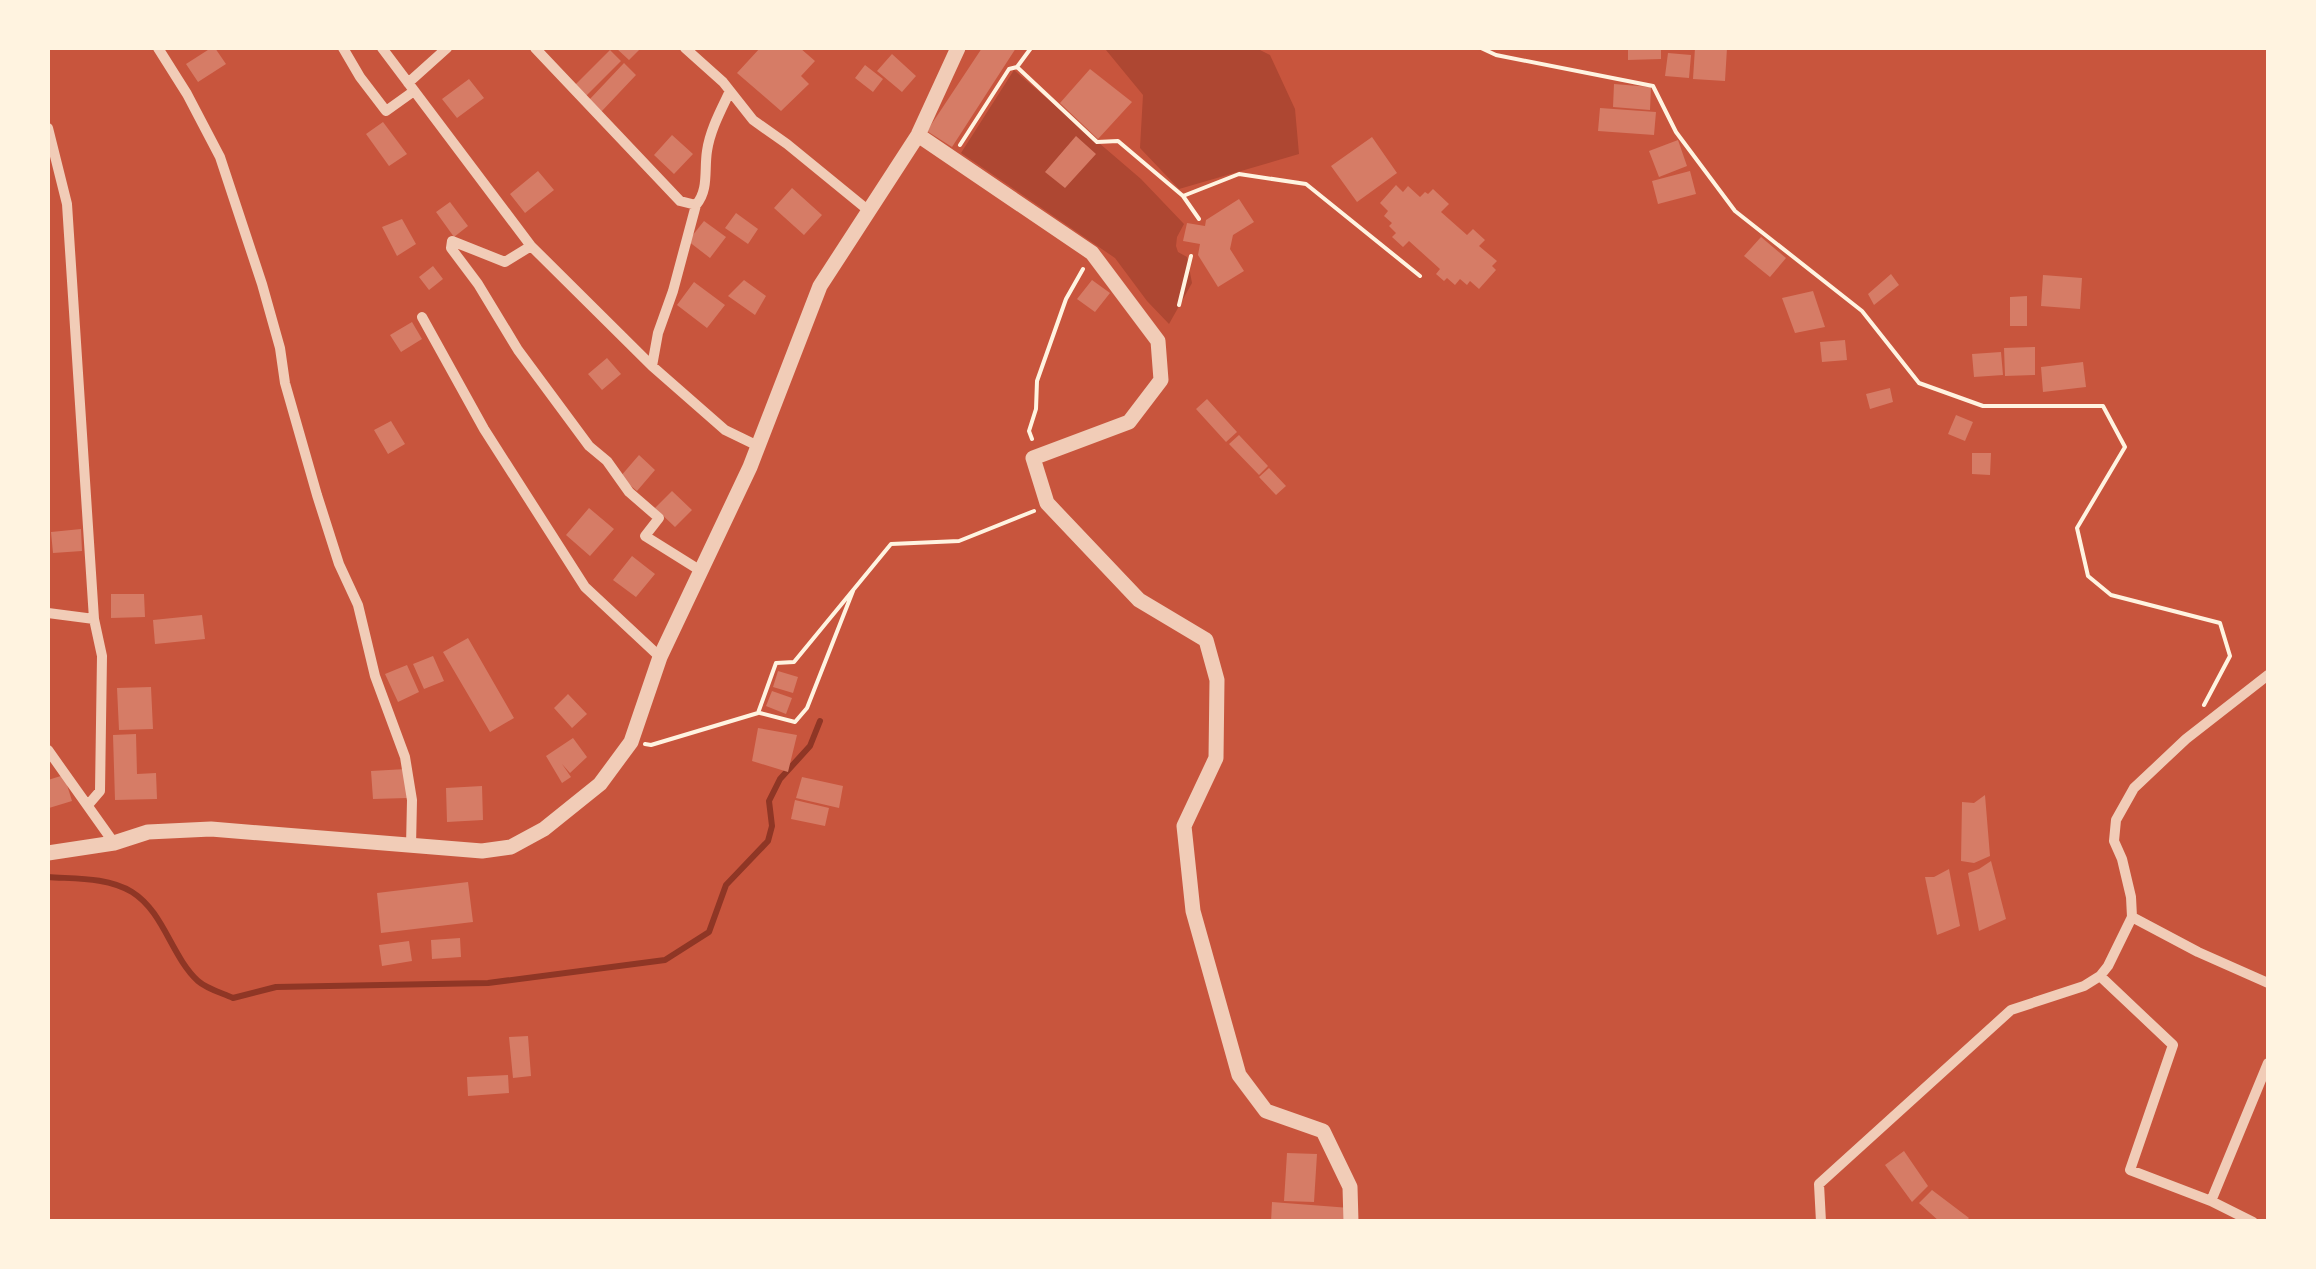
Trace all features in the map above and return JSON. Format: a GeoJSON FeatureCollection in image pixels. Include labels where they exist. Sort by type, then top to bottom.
{"type":"FeatureCollection","features":[{"type":"Feature","properties":{"kind":"street"},"geometry":{"type":"LineString","coordinates":[[158,48],[220,158],[256,265],[317,495],[339,564],[358,606],[375,676],[405,757],[412,800],[411,846]]}},
{"type":"Feature","properties":{"kind":"street"},"geometry":{"type":"LineString","coordinates":[[343,48],[386,111],[446,48]]}},
{"type":"Feature","properties":{"kind":"street"},"geometry":{"type":"LineString","coordinates":[[382,48],[531,246],[652,366],[726,430],[758,446]]}},
{"type":"Feature","properties":{"kind":"street"},"geometry":{"type":"LineString","coordinates":[[535,48],[680,201],[696,205]]}},
{"type":"Feature","properties":{"kind":"street"},"geometry":{"type":"LineString","coordinates":[[685,48],[730,91],[753,120],[869,211]]}},
{"type":"Feature","properties":{"kind":"street"},"geometry":{"type":"LineString","coordinates":[[48,853],[114,843],[148,832],[212,829],[482,851],[510,847],[544,828],[600,784],[631,742],[660,656],[758,446],[820,286],[918,135],[958,48]]}},
{"type":"Feature","properties":{"kind":"street"},"geometry":{"type":"LineString","coordinates":[[652,366],[696,205],[704,196],[707,149],[716,118],[730,91]]}},
{"type":"Feature","properties":{"kind":"street"},"geometry":{"type":"LineString","coordinates":[[48,128],[67,204],[94,619],[102,656],[100,791],[88,805]]}},
{"type":"Feature","properties":{"kind":"street"},"geometry":{"type":"LineString","coordinates":[[918,135],[1092,253],[1158,341],[1161,380],[1129,422],[1033,458],[1047,504],[1139,600],[1206,640],[1217,680],[1216,758],[1184,826],[1193,912],[1240,1075],[1266,1111],[1323,1131],[1350,1187],[1351,1222]]}},
{"type":"Feature","properties":{"kind":"street"},"geometry":{"type":"LineString","coordinates":[[531,246],[505,262],[452,242],[450,248],[478,284],[518,350],[590,446],[607,460],[629,492],[659,518],[645,536],[701,570]]}},
{"type":"Feature","properties":{"kind":"street"},"geometry":{"type":"LineString","coordinates":[[422,317],[484,429],[585,587],[660,656]]}},
{"type":"Feature","properties":{"kind":"street"},"geometry":{"type":"LineString","coordinates":[[48,613],[94,619]]}},
{"type":"Feature","properties":{"kind":"street"},"geometry":{"type":"LineString","coordinates":[[1820,1222],[1819,1184],[2011,1010],[2084,986],[2100,976],[2132,917],[2122,859],[2114,841],[2116,820],[2134,788],[2186,739],[2268,675]]}},
{"type":"Feature","properties":{"kind":"street"},"geometry":{"type":"LineString","coordinates":[[48,750],[114,843]]}},
{"type":"Feature","properties":{"kind":"street"},"geometry":{"type":"LineString","coordinates":[[2132,917],[2268,983]]}},
{"type":"Feature","properties":{"kind":"street"},"geometry":{"type":"LineString","coordinates":[[2100,976],[2173,1045],[2130,1170],[2253,1222]]}},
{"type":"Feature","properties":{"kind":"street"},"geometry":{"type":"LineString","coordinates":[[2211,1202],[2268,1064]]}},
{"type":"Feature","properties":{"kind":"street"},"geometry":{"type":"LineString","coordinates":[[2222,1222],[2228,1210]]}},
{"type":"Feature","properties":{"kind":"path"},"geometry":{"type":"LineString","coordinates":[[952,157],[1009,69],[1017,67],[1031,48]]}},
{"type":"Feature","properties":{"kind":"path"},"geometry":{"type":"LineString","coordinates":[[1481,48],[1496,56],[1653,86],[1676,132],[1735,212],[1862,310],[1919,382],[1982,406],[2103,406],[2124,447],[2077,528],[2088,576],[2111,595],[2220,623],[2230,656],[2203,706]]}},
{"type":"Feature","properties":{"kind":"path"},"geometry":{"type":"LineString","coordinates":[[1017,67],[1096,142],[1118,141],[1183,196],[1199,220]]}},
{"type":"Feature","properties":{"kind":"path"},"geometry":{"type":"LineString","coordinates":[[1183,196],[1239,174],[1306,184],[1420,276]]}},
{"type":"Feature","properties":{"kind":"path"},"geometry":{"type":"LineString","coordinates":[[1033,458],[1029,431],[1036,409],[1037,381],[1066,299],[1092,253]]}},
{"type":"Feature","properties":{"kind":"path"},"geometry":{"type":"LineString","coordinates":[[1179,306],[1191,256]]}},
{"type":"Feature","properties":{"kind":"path"},"geometry":{"type":"LineString","coordinates":[[758,713],[776,663],[794,662],[891,544],[959,541],[1031,514],[1047,504]]}},
{"type":"Feature","properties":{"kind":"path"},"geometry":{"type":"LineString","coordinates":[[631,742],[651,745],[758,713],[796,722],[806,708],[855,586]]}},
{"type":"Feature","properties":{"kind":"shaded area"},"geometry":{"type":"Polygon","coordinates":[[[1107,48],[1256,48],[1270,55],[1295,109],[1299,154],[1179,189],[1140,148],[1143,95],[1107,48]]]}},
{"type":"Feature","properties":{"kind":"shaded area"},"geometry":{"type":"Polygon","coordinates":[[[1014,70],[1141,179],[1184,224],[1176,246],[1187,257],[1192,283],[1169,324],[1115,258],[961,153],[1014,70]]]}},
{"type":"Feature","properties":{"kind":"building"},"geometry":{"type":"Polygon","coordinates":[[[211,48],[226,64],[198,82],[186,64],[211,48]]]}},
{"type":"Feature","properties":{"kind":"building"},"geometry":{"type":"Polygon","coordinates":[[[616,48],[641,48],[629,60],[616,48]]]}},
{"type":"Feature","properties":{"kind":"building"},"geometry":{"type":"Polygon","coordinates":[[[760,48],[800,48],[815,61],[801,76],[809,84],[781,111],[737,73],[760,48]]]}},
{"type":"Feature","properties":{"kind":"building"},"geometry":{"type":"Polygon","coordinates":[[[982,48],[1016,48],[952,147],[927,131],[982,48]]]}},
{"type":"Feature","properties":{"kind":"building"},"geometry":{"type":"Polygon","coordinates":[[[1628,48],[1661,48],[1661,59],[1628,60],[1628,48]]]}},
{"type":"Feature","properties":{"kind":"building"},"geometry":{"type":"Polygon","coordinates":[[[1695,48],[1727,48],[1725,81],[1693,79],[1695,48]]]}},
{"type":"Feature","properties":{"kind":"building"},"geometry":{"type":"Polygon","coordinates":[[[610,50],[621,61],[586,96],[575,85],[610,50]]]}},
{"type":"Feature","properties":{"kind":"building"},"geometry":{"type":"Polygon","coordinates":[[[1668,53],[1691,55],[1689,78],[1665,76],[1668,53]]]}},
{"type":"Feature","properties":{"kind":"building"},"geometry":{"type":"Polygon","coordinates":[[[892,54],[916,76],[902,92],[877,71],[892,54]]]}},
{"type":"Feature","properties":{"kind":"building"},"geometry":{"type":"Polygon","coordinates":[[[624,63],[636,75],[601,112],[589,100],[624,63]]]}},
{"type":"Feature","properties":{"kind":"building"},"geometry":{"type":"Polygon","coordinates":[[[865,65],[883,79],[873,92],[855,78],[865,65]]]}},
{"type":"Feature","properties":{"kind":"building"},"geometry":{"type":"Polygon","coordinates":[[[1090,69],[1132,102],[1098,139],[1060,103],[1090,69]]]}},
{"type":"Feature","properties":{"kind":"building"},"geometry":{"type":"Polygon","coordinates":[[[469,79],[484,98],[457,118],[442,99],[469,79]]]}},
{"type":"Feature","properties":{"kind":"building"},"geometry":{"type":"Polygon","coordinates":[[[1614,84],[1651,87],[1650,110],[1613,107],[1614,84]]]}},
{"type":"Feature","properties":{"kind":"building"},"geometry":{"type":"Polygon","coordinates":[[[1600,108],[1656,112],[1654,135],[1598,131],[1600,108]]]}},
{"type":"Feature","properties":{"kind":"building"},"geometry":{"type":"Polygon","coordinates":[[[383,122],[407,154],[389,166],[366,134],[383,122]]]}},
{"type":"Feature","properties":{"kind":"building"},"geometry":{"type":"Polygon","coordinates":[[[672,135],[693,154],[674,174],[654,155],[672,135]]]}},
{"type":"Feature","properties":{"kind":"building"},"geometry":{"type":"Polygon","coordinates":[[[1076,136],[1096,154],[1065,188],[1045,172],[1076,136]]]}},
{"type":"Feature","properties":{"kind":"building"},"geometry":{"type":"Polygon","coordinates":[[[1372,137],[1397,173],[1357,202],[1331,166],[1372,137]]]}},
{"type":"Feature","properties":{"kind":"building"},"geometry":{"type":"Polygon","coordinates":[[[1678,140],[1687,166],[1659,177],[1649,151],[1678,140]]]}},
{"type":"Feature","properties":{"kind":"building"},"geometry":{"type":"Polygon","coordinates":[[[538,171],[554,190],[525,213],[510,194],[538,171]]]}},
{"type":"Feature","properties":{"kind":"building"},"geometry":{"type":"Polygon","coordinates":[[[1690,171],[1696,194],[1658,204],[1652,181],[1690,171]]]}},
{"type":"Feature","properties":{"kind":"building"},"geometry":{"type":"Polygon","coordinates":[[[1396,185],[1403,192],[1408,186],[1420,197],[1433,189],[1449,204],[1441,212],[1467,235],[1473,229],[1485,240],[1479,246],[1497,261],[1492,266],[1496,270],[1479,289],[1470,281],[1467,285],[1460,279],[1455,285],[1447,278],[1444,281],[1436,274],[1440,269],[1409,241],[1403,247],[1392,237],[1396,233],[1384,216],[1388,211],[1380,203],[1396,185]]]}},
{"type":"Feature","properties":{"kind":"building"},"geometry":{"type":"Polygon","coordinates":[[[792,188],[822,215],[804,235],[774,208],[792,188]]]}},
{"type":"Feature","properties":{"kind":"building"},"geometry":{"type":"Polygon","coordinates":[[[1239,199],[1254,222],[1233,235],[1230,249],[1244,271],[1218,287],[1198,255],[1200,244],[1183,241],[1187,223],[1205,226],[1206,220],[1239,199]]]}},
{"type":"Feature","properties":{"kind":"building"},"geometry":{"type":"Polygon","coordinates":[[[450,202],[468,226],[454,237],[436,212],[450,202]]]}},
{"type":"Feature","properties":{"kind":"building"},"geometry":{"type":"Polygon","coordinates":[[[736,213],[758,229],[748,244],[725,228],[736,213]]]}},
{"type":"Feature","properties":{"kind":"building"},"geometry":{"type":"Polygon","coordinates":[[[402,219],[416,244],[397,256],[382,227],[402,219]]]}},
{"type":"Feature","properties":{"kind":"building"},"geometry":{"type":"Polygon","coordinates":[[[704,221],[726,237],[710,258],[688,241],[704,221]]]}},
{"type":"Feature","properties":{"kind":"building"},"geometry":{"type":"Polygon","coordinates":[[[1761,237],[1786,258],[1770,277],[1744,256],[1761,237]]]}},
{"type":"Feature","properties":{"kind":"building"},"geometry":{"type":"Polygon","coordinates":[[[433,266],[443,279],[429,290],[419,277],[433,266]]]}},
{"type":"Feature","properties":{"kind":"building"},"geometry":{"type":"Polygon","coordinates":[[[1891,274],[1899,285],[1874,305],[1868,294],[1891,274]]]}},
{"type":"Feature","properties":{"kind":"building"},"geometry":{"type":"Polygon","coordinates":[[[2043,275],[2082,278],[2080,309],[2041,306],[2043,275]]]}},
{"type":"Feature","properties":{"kind":"building"},"geometry":{"type":"Polygon","coordinates":[[[744,280],[766,296],[755,315],[728,296],[744,280]]]}},
{"type":"Feature","properties":{"kind":"building"},"geometry":{"type":"Polygon","coordinates":[[[1092,280],[1110,293],[1095,312],[1077,299],[1092,280]]]}},
{"type":"Feature","properties":{"kind":"building"},"geometry":{"type":"Polygon","coordinates":[[[694,282],[725,305],[707,328],[677,305],[694,282]]]}},
{"type":"Feature","properties":{"kind":"building"},"geometry":{"type":"Polygon","coordinates":[[[1813,291],[1825,327],[1795,333],[1782,298],[1813,291]]]}},
{"type":"Feature","properties":{"kind":"building"},"geometry":{"type":"Polygon","coordinates":[[[2027,296],[2027,326],[2010,326],[2010,297],[2027,296]]]}},
{"type":"Feature","properties":{"kind":"building"},"geometry":{"type":"Polygon","coordinates":[[[412,322],[422,339],[401,352],[390,335],[412,322]]]}},
{"type":"Feature","properties":{"kind":"building"},"geometry":{"type":"Polygon","coordinates":[[[1845,340],[1847,360],[1822,362],[1820,342],[1845,340]]]}},
{"type":"Feature","properties":{"kind":"building"},"geometry":{"type":"Polygon","coordinates":[[[2035,347],[2035,375],[2005,376],[2004,348],[2035,347]]]}},
{"type":"Feature","properties":{"kind":"building"},"geometry":{"type":"Polygon","coordinates":[[[2001,352],[2003,375],[1974,377],[1972,354],[2001,352]]]}},
{"type":"Feature","properties":{"kind":"building"},"geometry":{"type":"Polygon","coordinates":[[[607,358],[621,374],[602,390],[588,374],[607,358]]]}},
{"type":"Feature","properties":{"kind":"building"},"geometry":{"type":"Polygon","coordinates":[[[2083,362],[2086,387],[2043,392],[2041,367],[2083,362]]]}},
{"type":"Feature","properties":{"kind":"building"},"geometry":{"type":"Polygon","coordinates":[[[1890,388],[1893,402],[1870,409],[1866,394],[1890,388]]]}},
{"type":"Feature","properties":{"kind":"building"},"geometry":{"type":"Polygon","coordinates":[[[1207,399],[1237,432],[1226,442],[1196,409],[1207,399]]]}},
{"type":"Feature","properties":{"kind":"building"},"geometry":{"type":"Polygon","coordinates":[[[1956,415],[1973,422],[1965,441],[1948,434],[1956,415]]]}},
{"type":"Feature","properties":{"kind":"building"},"geometry":{"type":"Polygon","coordinates":[[[391,421],[405,444],[388,454],[374,430],[391,421]]]}},
{"type":"Feature","properties":{"kind":"building"},"geometry":{"type":"Polygon","coordinates":[[[1239,435],[1268,466],[1259,475],[1229,444],[1239,435]]]}},
{"type":"Feature","properties":{"kind":"building"},"geometry":{"type":"Polygon","coordinates":[[[1972,453],[1991,453],[1990,475],[1972,474],[1972,453]]]}},
{"type":"Feature","properties":{"kind":"building"},"geometry":{"type":"Polygon","coordinates":[[[639,455],[655,470],[637,491],[620,477],[639,455]]]}},
{"type":"Feature","properties":{"kind":"building"},"geometry":{"type":"Polygon","coordinates":[[[1269,468],[1286,486],[1276,495],[1259,477],[1269,468]]]}},
{"type":"Feature","properties":{"kind":"building"},"geometry":{"type":"Polygon","coordinates":[[[672,491],[692,510],[675,527],[655,508],[672,491]]]}},
{"type":"Feature","properties":{"kind":"building"},"geometry":{"type":"Polygon","coordinates":[[[589,508],[614,529],[590,556],[566,535],[589,508]]]}},
{"type":"Feature","properties":{"kind":"building"},"geometry":{"type":"Polygon","coordinates":[[[81,529],[82,551],[53,553],[51,532],[81,529]]]}},
{"type":"Feature","properties":{"kind":"building"},"geometry":{"type":"Polygon","coordinates":[[[632,556],[655,574],[636,597],[613,580],[632,556]]]}},
{"type":"Feature","properties":{"kind":"building"},"geometry":{"type":"Polygon","coordinates":[[[111,594],[144,594],[145,617],[111,618],[111,594]]]}},
{"type":"Feature","properties":{"kind":"building"},"geometry":{"type":"Polygon","coordinates":[[[202,615],[205,639],[155,644],[153,620],[202,615]]]}},
{"type":"Feature","properties":{"kind":"building"},"geometry":{"type":"Polygon","coordinates":[[[468,638],[514,718],[490,732],[443,652],[468,638]]]}},
{"type":"Feature","properties":{"kind":"building"},"geometry":{"type":"Polygon","coordinates":[[[433,656],[444,681],[424,689],[413,664],[433,656]]]}},
{"type":"Feature","properties":{"kind":"building"},"geometry":{"type":"Polygon","coordinates":[[[407,665],[419,692],[398,702],[385,674],[407,665]]]}},
{"type":"Feature","properties":{"kind":"building"},"geometry":{"type":"Polygon","coordinates":[[[778,671],[798,677],[793,693],[773,687],[778,671]]]}},
{"type":"Feature","properties":{"kind":"building"},"geometry":{"type":"Polygon","coordinates":[[[151,687],[153,729],[119,730],[117,688],[151,687]]]}},
{"type":"Feature","properties":{"kind":"building"},"geometry":{"type":"Polygon","coordinates":[[[772,691],[792,698],[786,714],[766,706],[772,691]]]}},
{"type":"Feature","properties":{"kind":"building"},"geometry":{"type":"Polygon","coordinates":[[[568,694],[587,714],[572,728],[554,708],[568,694]]]}},
{"type":"Feature","properties":{"kind":"building"},"geometry":{"type":"Polygon","coordinates":[[[758,728],[797,735],[788,772],[752,761],[758,728]]]}},
{"type":"Feature","properties":{"kind":"building"},"geometry":{"type":"Polygon","coordinates":[[[136,734],[137,774],[156,773],[157,799],[115,800],[113,735],[136,734]]]}},
{"type":"Feature","properties":{"kind":"building"},"geometry":{"type":"Polygon","coordinates":[[[573,738],[587,757],[570,773],[562,764],[571,777],[562,783],[546,756],[573,738]]]}},
{"type":"Feature","properties":{"kind":"building"},"geometry":{"type":"Polygon","coordinates":[[[406,769],[407,798],[373,799],[371,771],[406,769]]]}},
{"type":"Feature","properties":{"kind":"building"},"geometry":{"type":"Polygon","coordinates":[[[64,775],[72,801],[49,808],[48,780],[64,775]]]}},
{"type":"Feature","properties":{"kind":"building"},"geometry":{"type":"Polygon","coordinates":[[[802,777],[843,786],[839,808],[796,798],[802,777]]]}},
{"type":"Feature","properties":{"kind":"building"},"geometry":{"type":"Polygon","coordinates":[[[482,786],[483,820],[447,822],[446,788],[482,786]]]}},
{"type":"Feature","properties":{"kind":"building"},"geometry":{"type":"Polygon","coordinates":[[[1985,795],[1990,856],[1974,863],[1961,861],[1962,802],[1974,803],[1985,795]]]}},
{"type":"Feature","properties":{"kind":"building"},"geometry":{"type":"Polygon","coordinates":[[[795,800],[829,808],[825,826],[791,819],[795,800]]]}},
{"type":"Feature","properties":{"kind":"building"},"geometry":{"type":"Polygon","coordinates":[[[1991,861],[2006,919],[1979,931],[1968,873],[1991,861]]]}},
{"type":"Feature","properties":{"kind":"building"},"geometry":{"type":"Polygon","coordinates":[[[1949,869],[1960,926],[1937,935],[1925,877],[1949,869]]]}},
{"type":"Feature","properties":{"kind":"building"},"geometry":{"type":"Polygon","coordinates":[[[468,882],[473,922],[381,933],[377,893],[468,882]]]}},
{"type":"Feature","properties":{"kind":"building"},"geometry":{"type":"Polygon","coordinates":[[[460,938],[461,957],[432,959],[431,940],[460,938]]]}},
{"type":"Feature","properties":{"kind":"building"},"geometry":{"type":"Polygon","coordinates":[[[409,941],[412,961],[382,966],[379,945],[409,941]]]}},
{"type":"Feature","properties":{"kind":"building"},"geometry":{"type":"Polygon","coordinates":[[[528,1036],[531,1076],[513,1078],[509,1037],[528,1036]]]}},
{"type":"Feature","properties":{"kind":"building"},"geometry":{"type":"Polygon","coordinates":[[[508,1075],[509,1093],[468,1096],[467,1077],[508,1075]]]}},
{"type":"Feature","properties":{"kind":"building"},"geometry":{"type":"Polygon","coordinates":[[[1904,1151],[1928,1186],[1912,1202],[1885,1165],[1904,1151]]]}},
{"type":"Feature","properties":{"kind":"building"},"geometry":{"type":"Polygon","coordinates":[[[1287,1153],[1317,1154],[1314,1202],[1284,1201],[1287,1153]]]}},
{"type":"Feature","properties":{"kind":"building"},"geometry":{"type":"Polygon","coordinates":[[[1932,1190],[1969,1218],[1965,1222],[1940,1222],[1919,1203],[1932,1190]]]}},
{"type":"Feature","properties":{"kind":"building"},"geometry":{"type":"Polygon","coordinates":[[[1272,1202],[1350,1208],[1348,1222],[1271,1222],[1272,1202]]]}},
{"type":"Feature","properties":{"kind":"waterway"},"geometry":{"type":"LineString","coordinates":[[48,877],[102,881],[132,892],[152,911],[198,981],[233,998],[276,987],[488,983],[665,960],[709,932],[726,885],[768,841],[772,826],[769,801],[780,779],[810,746],[820,721]]}}]}
